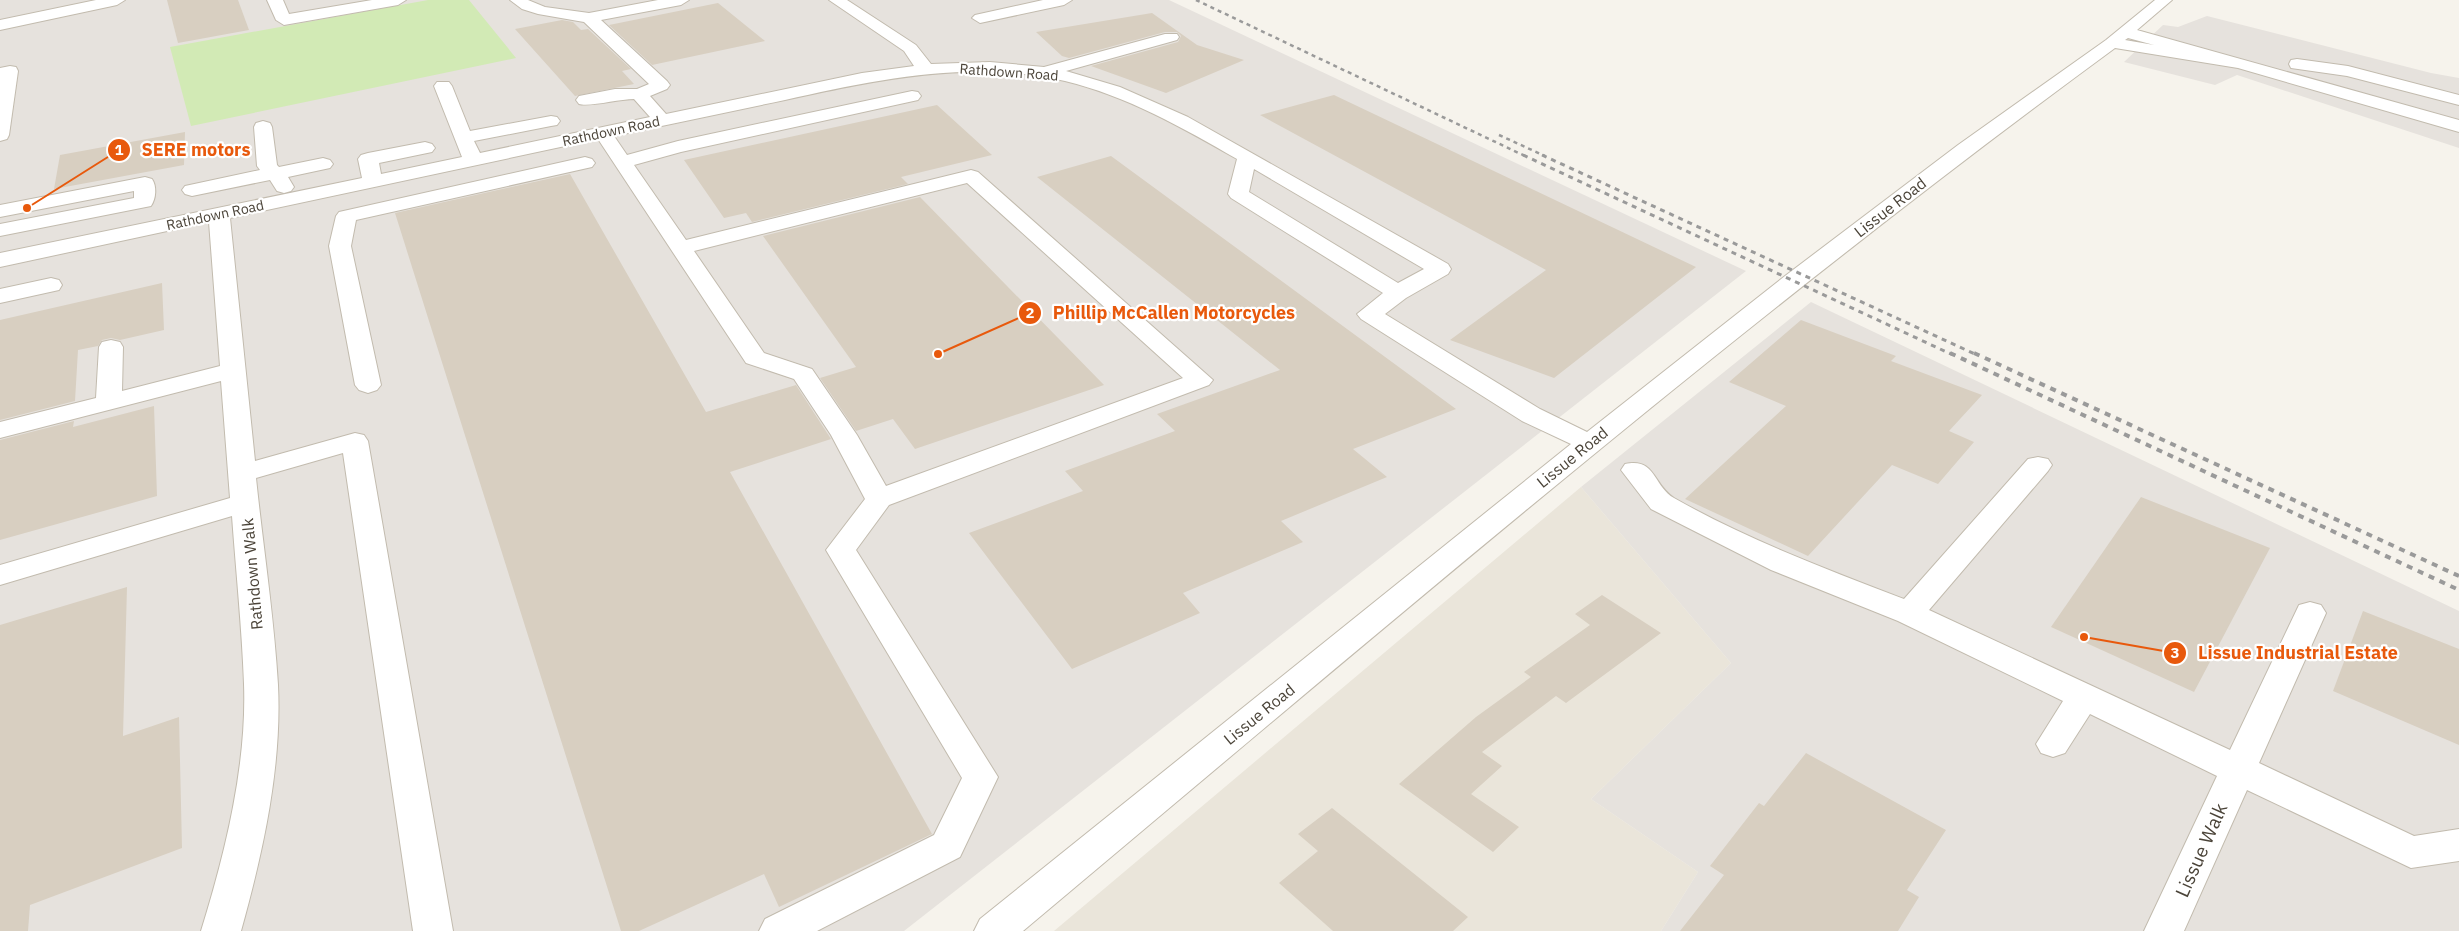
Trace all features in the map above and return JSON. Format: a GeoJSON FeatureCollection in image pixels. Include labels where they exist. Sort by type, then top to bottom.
{"type":"FeatureCollection","features":[{"type":"Feature","properties":{"kind":"street"},"geometry":{"type":"LineString","coordinates":[[0,25],[117,0]]}},
{"type":"Feature","properties":{"kind":"street"},"geometry":{"type":"LineString","coordinates":[[275,0],[284,20],[398,0]]}},
{"type":"Feature","properties":{"kind":"street"},"geometry":{"type":"LineString","coordinates":[[518,0],[527,6],[543,11],[589,18],[681,0]]}},
{"type":"Feature","properties":{"kind":"street"},"geometry":{"type":"LineString","coordinates":[[837,0],[910,48],[923,64],[922,69]]}},
{"type":"Feature","properties":{"kind":"street"},"geometry":{"type":"LineString","coordinates":[[980,18],[1064,0]]}},
{"type":"Feature","properties":{"kind":"street","name":"Lissue Road"},"geometry":{"type":"LineString","coordinates":[[994,931],[1589,442],[1965,149],[2119,37],[2164,0]]}},
{"type":"Feature","properties":{"kind":"street"},"geometry":{"type":"LineString","coordinates":[[585,100],[615,94],[639,94],[661,86],[589,18]]}},
{"type":"Feature","properties":{"kind":"street"},"geometry":{"type":"LineString","coordinates":[[1043,72],[1170,37]]}},
{"type":"Feature","properties":{"kind":"street"},"geometry":{"type":"LineString","coordinates":[[2119,37],[2240,63],[2456,125]]}},
{"type":"Feature","properties":{"kind":"street"},"geometry":{"type":"LineString","coordinates":[[2240,63],[2283,62],[2348,72],[2459,100]]}},
{"type":"Feature","properties":{"kind":"street","name":"Rathdown Road"},"geometry":{"type":"LineString","coordinates":[[0,260],[862,78],[922,69],[975,68],[1043,72],[1083,80],[1160,110],[1216,139],[1440,268],[1398,292]]}},
{"type":"Feature","properties":{"kind":"street"},"geometry":{"type":"LineString","coordinates":[[0,73],[10,71],[0,135]]}},
{"type":"Feature","properties":{"kind":"street"},"geometry":{"type":"LineString","coordinates":[[443,86],[463,138],[474,160]]}},
{"type":"Feature","properties":{"kind":"street"},"geometry":{"type":"LineString","coordinates":[[639,94],[662,120]]}},
{"type":"Feature","properties":{"kind":"street"},"geometry":{"type":"LineString","coordinates":[[622,162],[678,147],[912,96]]}},
{"type":"Feature","properties":{"kind":"street"},"geometry":{"type":"LineString","coordinates":[[463,138],[551,121]]}},
{"type":"Feature","properties":{"kind":"street"},"geometry":{"type":"LineString","coordinates":[[263,128],[267,166],[283,183],[286,200]]}},
{"type":"Feature","properties":{"kind":"street"},"geometry":{"type":"LineString","coordinates":[[603,133],[756,358],[803,374],[844,435],[879,499]]}},
{"type":"Feature","properties":{"kind":"street"},"geometry":{"type":"LineString","coordinates":[[373,182],[368,159],[425,148]]}},
{"type":"Feature","properties":{"kind":"street"},"geometry":{"type":"LineString","coordinates":[[1247,157],[1238,194],[1398,292],[1369,314],[1531,415],[1589,442]]}},
{"type":"Feature","properties":{"kind":"street"},"geometry":{"type":"LineString","coordinates":[[346,216],[585,163]]}},
{"type":"Feature","properties":{"kind":"street"},"geometry":{"type":"LineString","coordinates":[[192,190],[323,164]]}},
{"type":"Feature","properties":{"kind":"street"},"geometry":{"type":"LineString","coordinates":[[681,248],[971,176],[1200,380],[879,499],[841,550],[980,777],[947,846],[779,931]]}},
{"type":"Feature","properties":{"kind":"street"},"geometry":{"type":"LineString","coordinates":[[0,211],[145,184],[144,202],[0,230]]}},
{"type":"Feature","properties":{"kind":"street"},"geometry":{"type":"LineString","coordinates":[[343,188],[346,216],[340,246],[368,385]]}},
{"type":"Feature","properties":{"kind":"street"},"geometry":{"type":"LineString","coordinates":[[96,239],[100,210]]}},
{"type":"Feature","properties":{"kind":"street","name":"Rathdown Walk"},"geometry":{"type":"LineString","coordinates":[[219,214],[261,685],[260,735],[252,796],[232,895],[221,931]]}},
{"type":"Feature","properties":{"kind":"street"},"geometry":{"type":"LineString","coordinates":[[0,296],[51,285]]}},
{"type":"Feature","properties":{"kind":"street"},"geometry":{"type":"LineString","coordinates":[[110,403],[111,347]]}},
{"type":"Feature","properties":{"kind":"street"},"geometry":{"type":"LineString","coordinates":[[0,430],[232,371]]}},
{"type":"Feature","properties":{"kind":"street"},"geometry":{"type":"LineString","coordinates":[[0,575],[244,488],[355,441],[433,931]]}},
{"type":"Feature","properties":{"kind":"street"},"geometry":{"type":"LineString","coordinates":[[1909,613],[2038,465]]}},
{"type":"Feature","properties":{"kind":"street"},"geometry":{"type":"LineString","coordinates":[[1635,470],[1661,503],[1782,562],[1909,613],[2411,852],[2459,845]]}},
{"type":"Feature","properties":{"kind":"street","name":"Lissue Walk"},"geometry":{"type":"LineString","coordinates":[[2164,931],[2310,613]]}},
{"type":"Feature","properties":{"kind":"street"},"geometry":{"type":"LineString","coordinates":[[2053,744],[2083,696]]}},
{"type":"Feature","properties":{"kind":"shaded area"},"geometry":{"type":"Polygon","coordinates":[[[0,0],[1169,0],[1746,271],[904,931],[0,931],[0,0]]]}},
{"type":"Feature","properties":{"kind":"shaded area"},"geometry":{"type":"Polygon","coordinates":[[[2207,16],[2431,73],[2459,78],[2459,148],[2237,75],[2215,85],[2124,62],[2163,25],[2178,27],[2207,16]]]}},
{"type":"Feature","properties":{"kind":"shaded area"},"geometry":{"type":"Polygon","coordinates":[[[1811,302],[2459,611],[2459,931],[1661,931],[1698,872],[1591,799],[1731,663],[1581,487],[1811,302]]]}},
{"type":"Feature","properties":{"kind":"shaded area"},"geometry":{"type":"Polygon","coordinates":[[[1581,487],[1731,663],[1591,799],[1698,872],[1661,931],[1054,931],[1581,487]]]}},
{"type":"Feature","properties":{"kind":"green space"},"geometry":{"type":"Polygon","coordinates":[[[428,0],[469,0],[516,58],[191,126],[170,47],[428,0]]]}},
{"type":"Feature","properties":{"kind":"building"},"geometry":{"type":"Polygon","coordinates":[[[167,0],[238,0],[249,30],[178,43],[167,0]]]}},
{"type":"Feature","properties":{"kind":"building"},"geometry":{"type":"Polygon","coordinates":[[[718,3],[765,41],[652,65],[609,25],[718,3]]]}},
{"type":"Feature","properties":{"kind":"building"},"geometry":{"type":"Polygon","coordinates":[[[1152,13],[1197,45],[1244,60],[1166,93],[1091,66],[1178,42],[1181,36],[1177,32],[1165,32],[1069,58],[1062,56],[1036,32],[1152,13]]]}},
{"type":"Feature","properties":{"kind":"building"},"geometry":{"type":"Polygon","coordinates":[[[562,20],[573,22],[581,30],[588,29],[631,69],[622,71],[634,84],[575,96],[515,29],[562,20]]]}},
{"type":"Feature","properties":{"kind":"building"},"geometry":{"type":"Polygon","coordinates":[[[1334,95],[1696,267],[1554,378],[1450,340],[1546,270],[1260,115],[1334,95]]]}},
{"type":"Feature","properties":{"kind":"building"},"geometry":{"type":"Polygon","coordinates":[[[937,105],[992,155],[901,177],[908,184],[752,222],[746,213],[724,218],[684,160],[937,105]]]}},
{"type":"Feature","properties":{"kind":"building"},"geometry":{"type":"Polygon","coordinates":[[[185,132],[184,165],[54,189],[60,155],[185,132]]]}},
{"type":"Feature","properties":{"kind":"building"},"geometry":{"type":"Polygon","coordinates":[[[1111,156],[1456,409],[1353,449],[1387,477],[1281,521],[1303,542],[1183,593],[1200,613],[1072,669],[969,533],[1083,491],[1065,471],[1175,431],[1157,414],[1280,370],[1037,177],[1111,156]]]}},
{"type":"Feature","properties":{"kind":"building"},"geometry":{"type":"Polygon","coordinates":[[[570,174],[706,412],[796,385],[831,439],[730,472],[932,834],[779,907],[764,874],[639,931],[621,931],[395,213],[570,174]]]}},
{"type":"Feature","properties":{"kind":"building"},"geometry":{"type":"Polygon","coordinates":[[[920,197],[1104,385],[915,449],[893,419],[856,431],[820,378],[856,367],[763,236],[920,197]]]}},
{"type":"Feature","properties":{"kind":"building"},"geometry":{"type":"Polygon","coordinates":[[[162,283],[164,330],[120,340],[111,338],[102,340],[98,346],[78,350],[75,401],[0,420],[0,320],[162,283]]]}},
{"type":"Feature","properties":{"kind":"building"},"geometry":{"type":"Polygon","coordinates":[[[1801,320],[1896,356],[1891,361],[1982,395],[1949,431],[1974,442],[1938,484],[1892,465],[1808,556],[1685,499],[1786,406],[1729,382],[1801,320]]]}},
{"type":"Feature","properties":{"kind":"building"},"geometry":{"type":"Polygon","coordinates":[[[154,406],[157,496],[0,540],[0,440],[74,421],[73,427],[154,406]]]}},
{"type":"Feature","properties":{"kind":"building"},"geometry":{"type":"Polygon","coordinates":[[[2141,497],[2270,548],[2194,692],[2051,627],[2141,497]]]}},
{"type":"Feature","properties":{"kind":"building"},"geometry":{"type":"Polygon","coordinates":[[[127,587],[123,736],[179,717],[182,848],[30,905],[28,931],[0,931],[0,625],[127,587]]]}},
{"type":"Feature","properties":{"kind":"building"},"geometry":{"type":"Polygon","coordinates":[[[1602,595],[1661,633],[1566,703],[1556,696],[1482,752],[1502,766],[1471,794],[1519,827],[1493,852],[1399,784],[1476,717],[1531,677],[1524,672],[1590,625],[1575,614],[1602,595]]]}},
{"type":"Feature","properties":{"kind":"building"},"geometry":{"type":"Polygon","coordinates":[[[2363,611],[2459,649],[2459,745],[2333,691],[2363,611]]]}},
{"type":"Feature","properties":{"kind":"building"},"geometry":{"type":"Polygon","coordinates":[[[1806,753],[1946,830],[1907,890],[1919,897],[1898,931],[1680,931],[1724,875],[1710,866],[1759,803],[1764,806],[1806,753]]]}},
{"type":"Feature","properties":{"kind":"building"},"geometry":{"type":"Polygon","coordinates":[[[1332,808],[1468,917],[1453,931],[1333,931],[1279,883],[1318,851],[1298,834],[1332,808]]]}},
{"type":"Feature","properties":{"kind":"railway"},"geometry":{"type":"LineString","coordinates":[[1196,0],[1525,156]]}},
{"type":"Feature","properties":{"kind":"railway"},"geometry":{"type":"LineString","coordinates":[[1499,135],[1545,156]]}},
{"type":"Feature","properties":{"kind":"railway"},"geometry":{"type":"LineString","coordinates":[[1523,155],[1953,355]]}},
{"type":"Feature","properties":{"kind":"railway"},"geometry":{"type":"LineString","coordinates":[[1542,155],[1977,355]]}},
{"type":"Feature","properties":{"kind":"railway"},"geometry":{"type":"LineString","coordinates":[[1950,353],[2459,590]]}},
{"type":"Feature","properties":{"kind":"railway"},"geometry":{"type":"LineString","coordinates":[[1974,353],[2459,576]]}},
{"type":"Feature","properties":{"kind":"place","name":"SERE motors"},"geometry":{"type":"Point","coordinates":[27,208]}},
{"type":"Feature","properties":{"kind":"place","name":"Phillip McCallen Motorcycles"},"geometry":{"type":"Point","coordinates":[938,354]}},
{"type":"Feature","properties":{"kind":"place","name":"Lissue Industrial Estate"},"geometry":{"type":"Point","coordinates":[2084,637]}}]}
